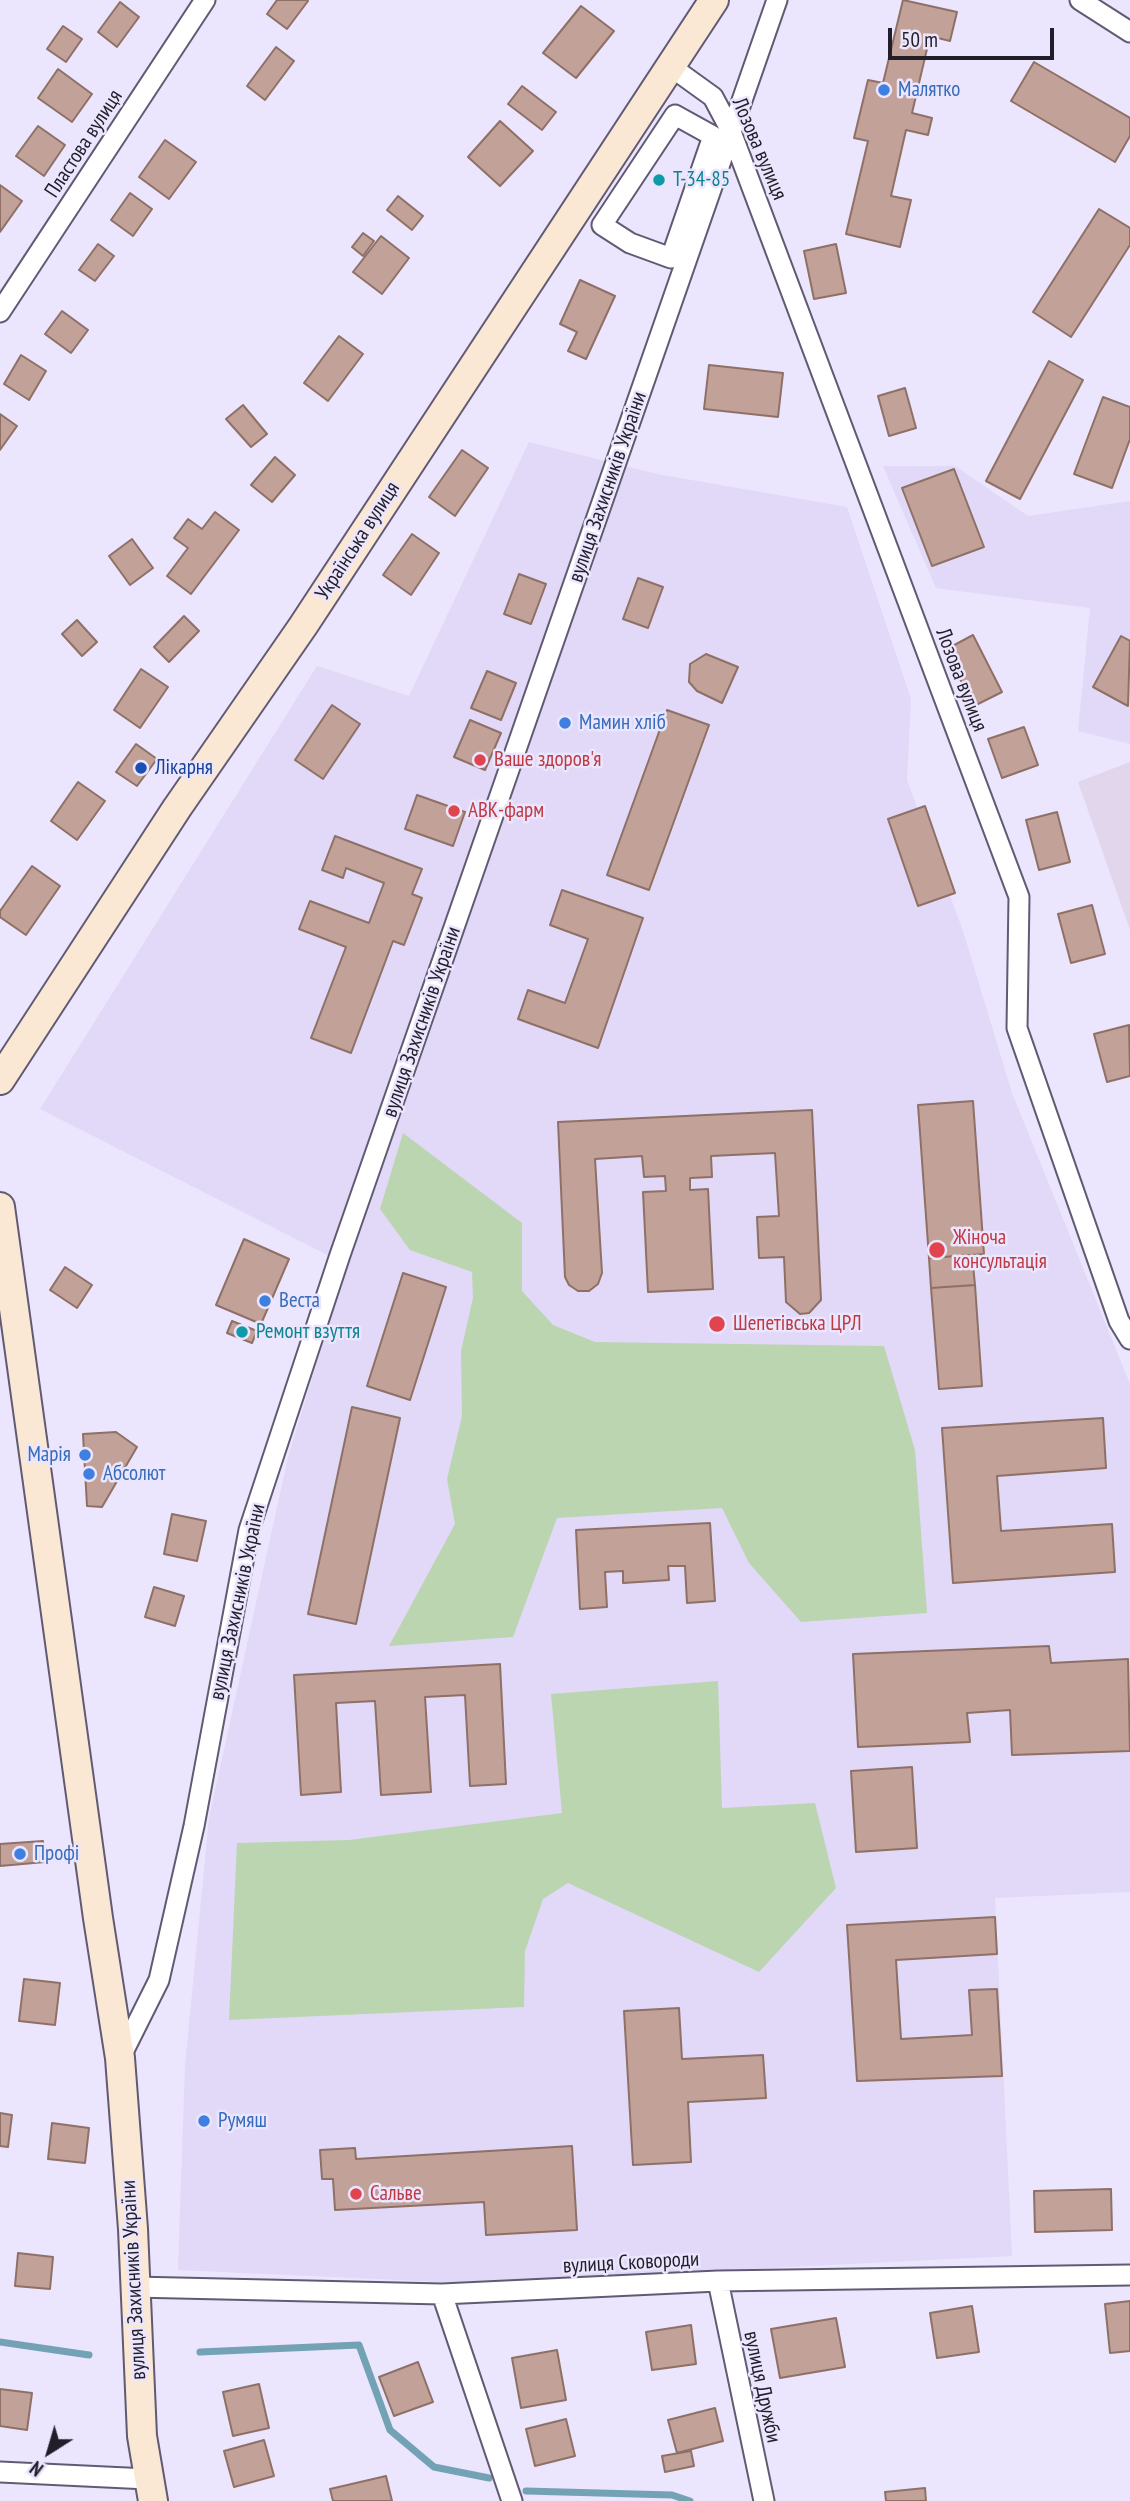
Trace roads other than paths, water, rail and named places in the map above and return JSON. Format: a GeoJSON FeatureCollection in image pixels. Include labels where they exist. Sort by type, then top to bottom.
{"type":"FeatureCollection","features":[{"type":"Feature","properties":{"kind":"main road","name":"Українська вулиця"},"geometry":{"type":"LineString","coordinates":[[0,1080],[177,808],[303,626],[714,0]]}},
{"type":"Feature","properties":{"kind":"main road","name":"вулиця Захисників України"},"geometry":{"type":"LineString","coordinates":[[0,1207],[96,1905],[120,2058],[150,2490]]}},
{"type":"Feature","properties":{"kind":"street","name":"Пластова вулиця"},"geometry":{"type":"LineString","coordinates":[[0,312],[205,0]]}},
{"type":"Feature","properties":{"kind":"street","name":"вулиця Захисників України"},"geometry":{"type":"LineString","coordinates":[[120,2058],[159,1980],[194,1826],[248,1531],[340,1255],[777,0]]}},
{"type":"Feature","properties":{"kind":"street"},"geometry":{"type":"LineString","coordinates":[[1080,0],[1130,32]]}},
{"type":"Feature","properties":{"kind":"street","name":"Лозова вулиця"},"geometry":{"type":"LineString","coordinates":[[670,66],[713,97],[730,130],[1018,897],[1017,1028],[1119,1321],[1130,1339]]}},
{"type":"Feature","properties":{"kind":"street"},"geometry":{"type":"LineString","coordinates":[[675,115],[713,136],[671,258],[630,243],[601,225],[675,115]]}},
{"type":"Feature","properties":{"kind":"street","name":"вулиця Сковороди"},"geometry":{"type":"LineString","coordinates":[[134,2287],[442,2294],[718,2281],[1130,2275]]}},
{"type":"Feature","properties":{"kind":"street","name":"вулиця Дружби"},"geometry":{"type":"LineString","coordinates":[[718,2281],[764,2501]]}},
{"type":"Feature","properties":{"kind":"street"},"geometry":{"type":"LineString","coordinates":[[442,2294],[512,2501]]}},
{"type":"Feature","properties":{"kind":"street"},"geometry":{"type":"LineString","coordinates":[[0,2472],[150,2490]]}},
{"type":"Feature","properties":{"kind":"waterway"},"geometry":{"type":"LineString","coordinates":[[0,2342],[89,2355]]}},
{"type":"Feature","properties":{"kind":"waterway"},"geometry":{"type":"LineString","coordinates":[[200,2352],[359,2345],[390,2430],[434,2467],[489,2478]]}},
{"type":"Feature","properties":{"kind":"waterway"},"geometry":{"type":"LineString","coordinates":[[526,2491],[672,2495],[690,2501]]}},
{"type":"Feature","properties":{"kind":"place","name":"Малятко"},"geometry":{"type":"Point","coordinates":[884,90]}},
{"type":"Feature","properties":{"kind":"place","name":"Т-34-85"},"geometry":{"type":"Point","coordinates":[659,180]}},
{"type":"Feature","properties":{"kind":"place","name":"Мамин хліб"},"geometry":{"type":"Point","coordinates":[565,723]}},
{"type":"Feature","properties":{"kind":"place","name":"Ваше здоров'я"},"geometry":{"type":"Point","coordinates":[480,760]}},
{"type":"Feature","properties":{"kind":"place","name":"Лікарня"},"geometry":{"type":"Point","coordinates":[141,768]}},
{"type":"Feature","properties":{"kind":"place","name":"АВК-фарм"},"geometry":{"type":"Point","coordinates":[454,811]}},
{"type":"Feature","properties":{"kind":"place","name":"Жіноча консультація"},"geometry":{"type":"Point","coordinates":[937,1250]}},
{"type":"Feature","properties":{"kind":"place","name":"Веста"},"geometry":{"type":"Point","coordinates":[265,1301]}},
{"type":"Feature","properties":{"kind":"place","name":"Шепетівська ЦРЛ"},"geometry":{"type":"Point","coordinates":[717,1324]}},
{"type":"Feature","properties":{"kind":"place","name":"Ремонт взуття"},"geometry":{"type":"Point","coordinates":[242,1332]}},
{"type":"Feature","properties":{"kind":"place","name":"Марія"},"geometry":{"type":"Point","coordinates":[85,1455]}},
{"type":"Feature","properties":{"kind":"place","name":"Абсолют"},"geometry":{"type":"Point","coordinates":[89,1474]}},
{"type":"Feature","properties":{"kind":"place","name":"Профі"},"geometry":{"type":"Point","coordinates":[20,1854]}},
{"type":"Feature","properties":{"kind":"place","name":"Румяш"},"geometry":{"type":"Point","coordinates":[204,2121]}},
{"type":"Feature","properties":{"kind":"place","name":"Сальве"},"geometry":{"type":"Point","coordinates":[356,2194]}}]}
